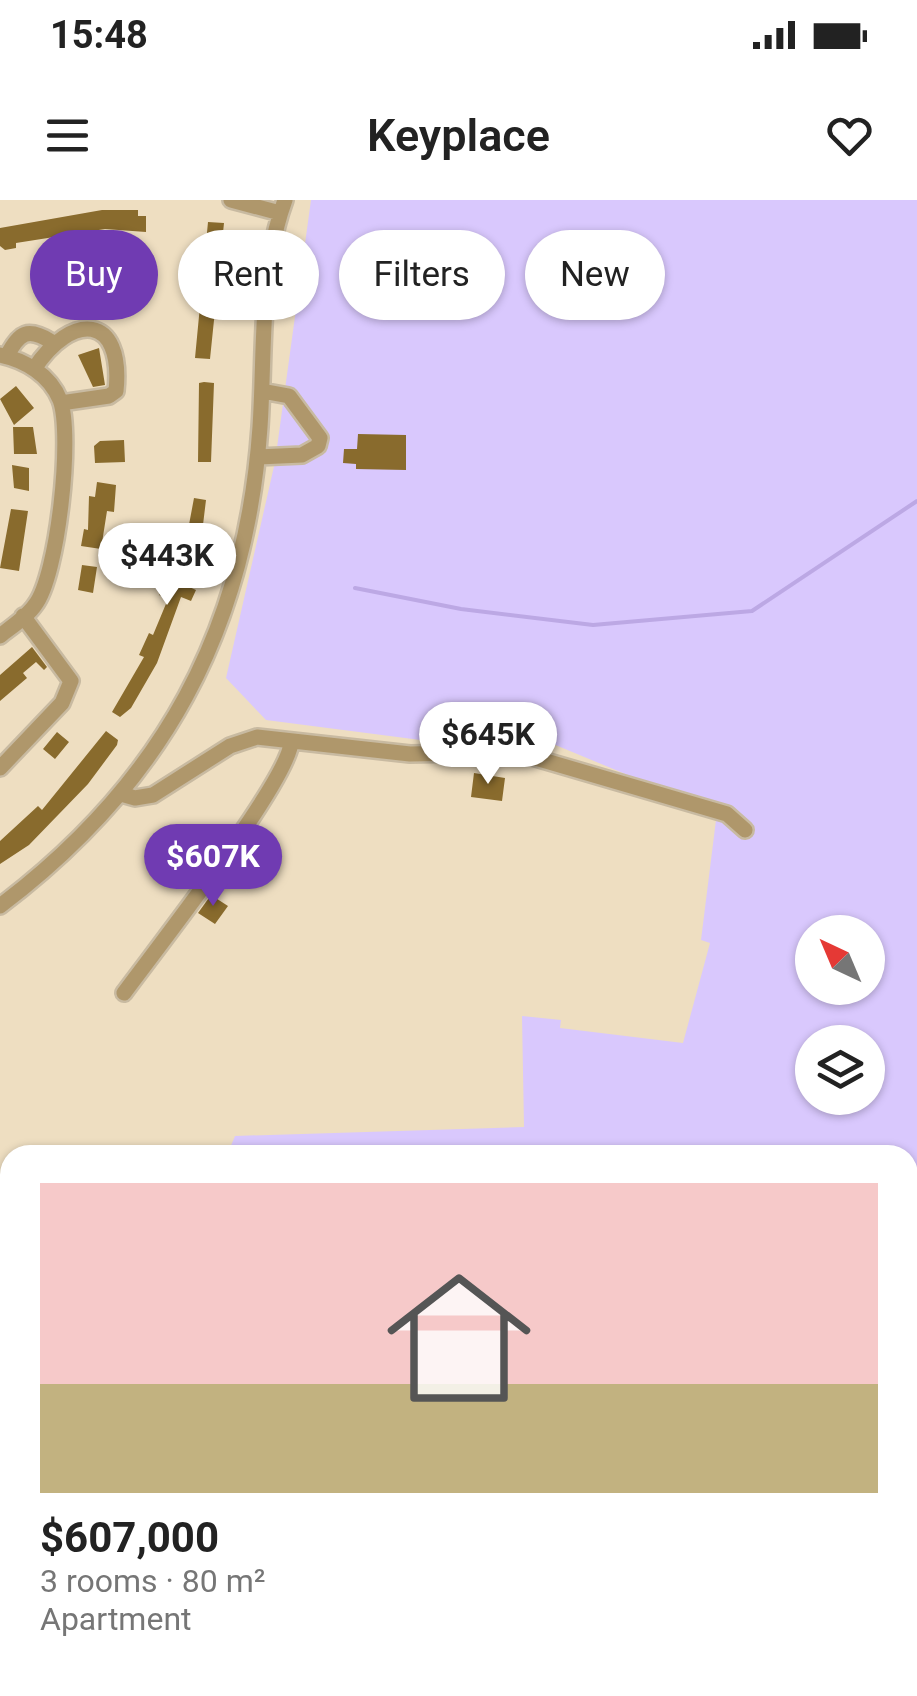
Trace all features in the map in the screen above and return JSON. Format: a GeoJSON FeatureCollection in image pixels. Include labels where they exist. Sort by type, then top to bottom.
{"type":"FeatureCollection","features":[{"type":"Feature","properties":{"kind":"street"},"geometry":{"type":"LineString","coordinates":[[0,906],[67,853],[121,794],[174,721],[221,628],[246,536],[258,458],[270,260],[282,206],[231,200]]}},
{"type":"Feature","properties":{"kind":"street"},"geometry":{"type":"LineString","coordinates":[[34,369],[52,342],[77,330],[96,330],[114,346],[118,364],[116,391],[109,396],[61,403]]}},
{"type":"Feature","properties":{"kind":"street"},"geometry":{"type":"LineString","coordinates":[[0,636],[36,604],[49,572],[66,418],[53,386],[34,369],[3,356],[25,332],[34,331],[52,342]]}},
{"type":"Feature","properties":{"kind":"street"},"geometry":{"type":"LineString","coordinates":[[258,458],[302,455],[318,446],[320,438],[289,396],[262,390]]}},
{"type":"Feature","properties":{"kind":"street"},"geometry":{"type":"LineString","coordinates":[[0,768],[62,703],[72,680],[24,616]]}},
{"type":"Feature","properties":{"kind":"street"},"geometry":{"type":"LineString","coordinates":[[121,794],[135,798],[154,795],[242,739],[410,754],[515,752],[727,814],[745,830]]}},
{"type":"Feature","properties":{"kind":"street"},"geometry":{"type":"LineString","coordinates":[[124,993],[256,810],[286,762],[290,742]]}},
{"type":"Feature","properties":{"kind":"shaded area"},"geometry":{"type":"Polygon","coordinates":[[[311,200],[917,200],[917,1145],[231,1145],[235,1136],[524,1127],[522,1016],[561,1020],[560,1028],[683,1043],[710,943],[701,940],[717,812],[512,727],[436,742],[266,720],[226,678],[275,462],[295,320],[319,320],[319,230],[307,230],[311,200]]]}},
{"type":"Feature","properties":{"kind":"building"},"geometry":{"type":"Polygon","coordinates":[[[102,210],[138,210],[138,216],[146,216],[146,230],[30,230],[30,241],[5,250],[0,246],[0,228],[102,210]]]}},
{"type":"Feature","properties":{"kind":"building"},"geometry":{"type":"Polygon","coordinates":[[[208,222],[224,223],[223,230],[207,230],[208,222]]]}},
{"type":"Feature","properties":{"kind":"building"},"geometry":{"type":"Polygon","coordinates":[[[199,320],[214,320],[210,359],[195,358],[199,320]]]}},
{"type":"Feature","properties":{"kind":"building"},"geometry":{"type":"Polygon","coordinates":[[[99,348],[105,385],[93,387],[78,355],[99,348]]]}},
{"type":"Feature","properties":{"kind":"building"},"geometry":{"type":"Polygon","coordinates":[[[199,383],[214,383],[211,462],[198,462],[199,383]]]}},
{"type":"Feature","properties":{"kind":"building"},"geometry":{"type":"Polygon","coordinates":[[[16,386],[34,408],[14,425],[0,399],[16,386]]]}},
{"type":"Feature","properties":{"kind":"building"},"geometry":{"type":"Polygon","coordinates":[[[13,427],[33,427],[37,454],[14,454],[13,427]]]}},
{"type":"Feature","properties":{"kind":"building"},"geometry":{"type":"Polygon","coordinates":[[[358,434],[406,435],[406,470],[356,469],[356,464],[343,463],[344,449],[357,449],[358,434]]]}},
{"type":"Feature","properties":{"kind":"building"},"geometry":{"type":"Polygon","coordinates":[[[124,440],[125,462],[95,463],[94,446],[100,441],[124,440]]]}},
{"type":"Feature","properties":{"kind":"building"},"geometry":{"type":"Polygon","coordinates":[[[12,465],[29,468],[29,491],[14,488],[12,465]]]}},
{"type":"Feature","properties":{"kind":"building"},"geometry":{"type":"Polygon","coordinates":[[[97,482],[116,485],[114,512],[107,511],[101,549],[81,546],[84,529],[88,530],[89,496],[95,497],[97,482]]]}},
{"type":"Feature","properties":{"kind":"building"},"geometry":{"type":"Polygon","coordinates":[[[194,498],[206,500],[202,533],[185,585],[196,590],[191,601],[181,597],[157,663],[131,708],[120,717],[112,712],[144,657],[139,655],[149,633],[153,635],[168,599],[159,595],[179,562],[185,543],[177,542],[181,528],[188,530],[194,498]]]}},
{"type":"Feature","properties":{"kind":"building"},"geometry":{"type":"Polygon","coordinates":[[[11,509],[28,511],[19,571],[0,568],[11,509]]]}},
{"type":"Feature","properties":{"kind":"building"},"geometry":{"type":"Polygon","coordinates":[[[82,565],[97,567],[93,593],[78,590],[82,565]]]}},
{"type":"Feature","properties":{"kind":"building"},"geometry":{"type":"Polygon","coordinates":[[[32,647],[47,667],[44,670],[36,662],[23,673],[27,678],[0,701],[0,675],[32,647]]]}},
{"type":"Feature","properties":{"kind":"building"},"geometry":{"type":"Polygon","coordinates":[[[106,731],[118,740],[117,745],[88,784],[29,845],[0,864],[0,841],[38,806],[42,810],[106,731]]]}},
{"type":"Feature","properties":{"kind":"building"},"geometry":{"type":"Polygon","coordinates":[[[57,732],[69,742],[55,759],[43,749],[57,732]]]}},
{"type":"Feature","properties":{"kind":"building"},"geometry":{"type":"Polygon","coordinates":[[[474,773],[505,778],[502,801],[471,797],[474,773]]]}},
{"type":"Feature","properties":{"kind":"building"},"geometry":{"type":"Polygon","coordinates":[[[211,895],[228,906],[215,924],[198,913],[211,895]]]}},
{"type":"Feature","properties":{"kind":"waterway"},"geometry":{"type":"LineString","coordinates":[[355,588],[461,609],[593,625],[752,611],[917,501]]}}]}
